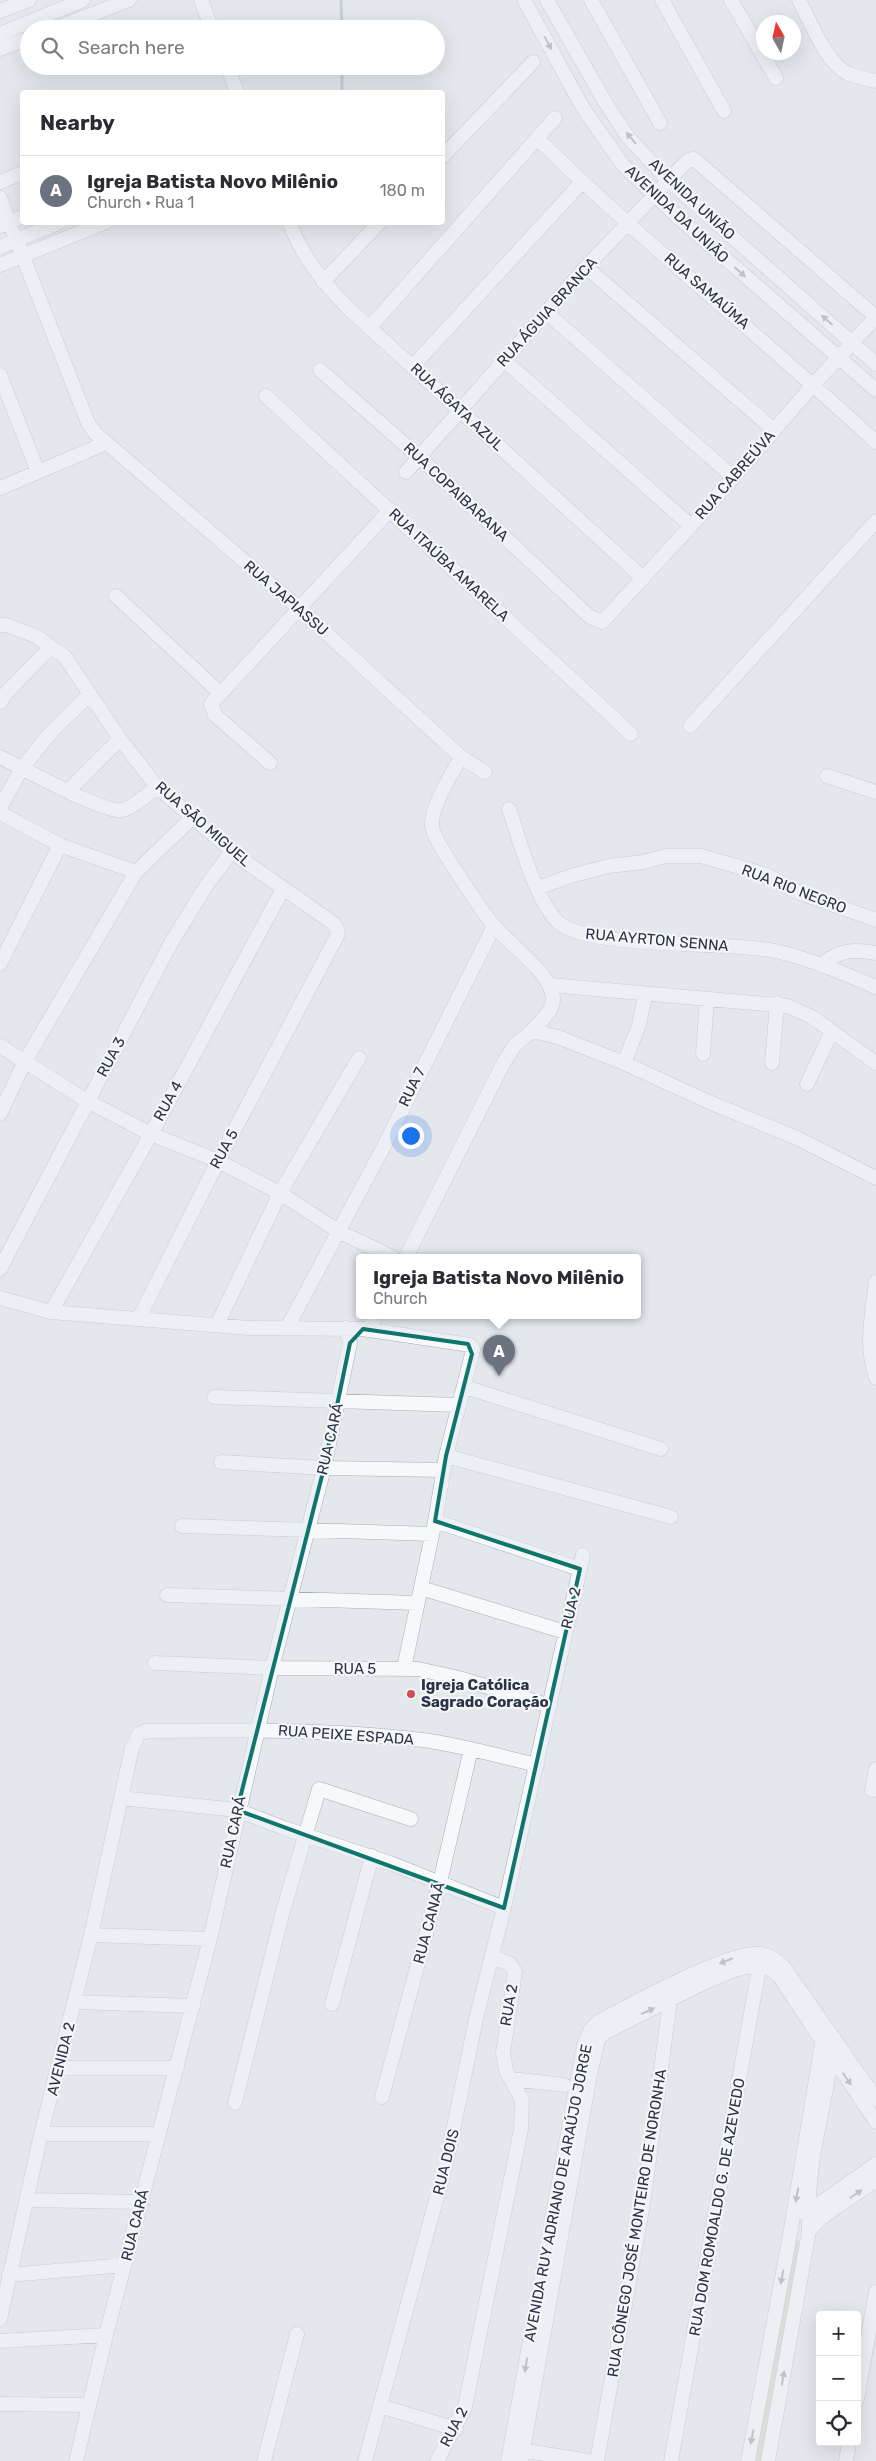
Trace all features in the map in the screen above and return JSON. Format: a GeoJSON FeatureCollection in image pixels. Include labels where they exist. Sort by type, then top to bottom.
{"type":"FeatureCollection","features":[{"type":"Feature","properties":{"kind":"street"},"geometry":{"type":"LineString","coordinates":[[0,11],[29,0]]}},
{"type":"Feature","properties":{"kind":"street"},"geometry":{"type":"LineString","coordinates":[[34,20],[83,0]]}},
{"type":"Feature","properties":{"kind":"street"},"geometry":{"type":"LineString","coordinates":[[77,20],[128,0]]}},
{"type":"Feature","properties":{"kind":"street"},"geometry":{"type":"LineString","coordinates":[[201,0],[209,20]]}},
{"type":"Feature","properties":{"kind":"street","name":"AVENIDA DA UNIÃO"},"geometry":{"type":"LineString","coordinates":[[524,0],[583,108],[603,140],[623,165],[654,196],[784,311],[840,356],[876,390]]}},
{"type":"Feature","properties":{"kind":"street","name":"AVENIDA UNIÃO"},"geometry":{"type":"LineString","coordinates":[[547,0],[605,102],[628,137],[668,180],[876,364]]}},
{"type":"Feature","properties":{"kind":"street"},"geometry":{"type":"LineString","coordinates":[[591,0],[660,122]]}},
{"type":"Feature","properties":{"kind":"street"},"geometry":{"type":"LineString","coordinates":[[662,0],[724,111]]}},
{"type":"Feature","properties":{"kind":"street"},"geometry":{"type":"LineString","coordinates":[[731,0],[776,78]]}},
{"type":"Feature","properties":{"kind":"street"},"geometry":{"type":"LineString","coordinates":[[799,0],[837,66],[848,74],[876,82]]}},
{"type":"Feature","properties":{"kind":"street"},"geometry":{"type":"LineString","coordinates":[[0,34],[20,26]]}},
{"type":"Feature","properties":{"kind":"street"},"geometry":{"type":"LineString","coordinates":[[0,49],[20,41]]}},
{"type":"Feature","properties":{"kind":"street"},"geometry":{"type":"LineString","coordinates":[[445,153],[533,62]]}},
{"type":"Feature","properties":{"kind":"street"},"geometry":{"type":"LineString","coordinates":[[230,75],[236,90]]}},
{"type":"Feature","properties":{"kind":"street"},"geometry":{"type":"LineString","coordinates":[[370,327],[555,118]]}},
{"type":"Feature","properties":{"kind":"street","name":"RUA SAMAÚMA"},"geometry":{"type":"LineString","coordinates":[[538,139],[582,182],[814,384],[876,442]]}},
{"type":"Feature","properties":{"kind":"street","name":"RUA ÁGUIA BRANCA"},"geometry":{"type":"LineString","coordinates":[[406,472],[586,267],[688,160],[694,160],[876,317]]}},
{"type":"Feature","properties":{"kind":"street"},"geometry":{"type":"LineString","coordinates":[[0,182],[20,174]]}},
{"type":"Feature","properties":{"kind":"street"},"geometry":{"type":"LineString","coordinates":[[413,366],[582,182]]}},
{"type":"Feature","properties":{"kind":"street","name":"RUA JAPIASSU"},"geometry":{"type":"LineString","coordinates":[[0,198],[11,222],[88,423],[106,444],[300,609],[461,757],[485,772]]}},
{"type":"Feature","properties":{"kind":"street"},"geometry":{"type":"LineString","coordinates":[[0,247],[53,225]]}},
{"type":"Feature","properties":{"kind":"street"},"geometry":{"type":"LineString","coordinates":[[0,265],[99,225]]}},
{"type":"Feature","properties":{"kind":"street","name":"RUA ÁGATA AZUL"},"geometry":{"type":"LineString","coordinates":[[290,225],[304,255],[323,282],[459,410],[643,578]]}},
{"type":"Feature","properties":{"kind":"street"},"geometry":{"type":"LineString","coordinates":[[323,282],[377,225]]}},
{"type":"Feature","properties":{"kind":"street"},"geometry":{"type":"LineString","coordinates":[[586,267],[774,430]]}},
{"type":"Feature","properties":{"kind":"street"},"geometry":{"type":"LineString","coordinates":[[546,312],[734,477]]}},
{"type":"Feature","properties":{"kind":"street","name":"RUA CABREÚVA"},"geometry":{"type":"LineString","coordinates":[[590,617],[600,622],[604,621],[691,526],[814,384],[876,317]]}},
{"type":"Feature","properties":{"kind":"street"},"geometry":{"type":"LineString","coordinates":[[504,360],[691,526]]}},
{"type":"Feature","properties":{"kind":"street","name":"RUA COPAIBARANA"},"geometry":{"type":"LineString","coordinates":[[320,370],[419,457],[590,617]]}},
{"type":"Feature","properties":{"kind":"street"},"geometry":{"type":"LineString","coordinates":[[0,376],[38,472]]}},
{"type":"Feature","properties":{"kind":"street","name":"RUA ITAÚBA AMARELA"},"geometry":{"type":"LineString","coordinates":[[266,396],[631,734]]}},
{"type":"Feature","properties":{"kind":"street"},"geometry":{"type":"LineString","coordinates":[[0,488],[106,444]]}},
{"type":"Feature","properties":{"kind":"street"},"geometry":{"type":"LineString","coordinates":[[270,763],[215,715],[211,704],[390,510]]}},
{"type":"Feature","properties":{"kind":"street"},"geometry":{"type":"LineString","coordinates":[[690,726],[876,521]]}},
{"type":"Feature","properties":{"kind":"street"},"geometry":{"type":"LineString","coordinates":[[116,596],[220,693]]}},
{"type":"Feature","properties":{"kind":"street","name":"RUA SÃO MIGUEL"},"geometry":{"type":"LineString","coordinates":[[0,625],[6,625],[36,636],[65,657],[85,684],[120,739],[157,787],[232,851],[336,926],[337,936],[312,982]]}},
{"type":"Feature","properties":{"kind":"street"},"geometry":{"type":"LineString","coordinates":[[2,695],[51,647]]}},
{"type":"Feature","properties":{"kind":"street"},"geometry":{"type":"LineString","coordinates":[[0,808],[22,768],[52,730],[90,694]]}},
{"type":"Feature","properties":{"kind":"street"},"geometry":{"type":"LineString","coordinates":[[68,791],[120,739]]}},
{"type":"Feature","properties":{"kind":"street"},"geometry":{"type":"LineString","coordinates":[[0,757],[68,791],[115,810],[123,810],[133,805],[157,787]]}},
{"type":"Feature","properties":{"kind":"street"},"geometry":{"type":"LineString","coordinates":[[408,1254],[504,1062],[515,1045],[532,1031],[548,1013],[553,1003],[550,985],[494,926],[432,833],[431,824],[437,802],[461,757]]}},
{"type":"Feature","properties":{"kind":"street"},"geometry":{"type":"LineString","coordinates":[[827,776],[876,792]]}},
{"type":"Feature","properties":{"kind":"street","name":"RUA AYRTON SENNA"},"geometry":{"type":"LineString","coordinates":[[509,809],[537,888],[559,923],[575,933],[602,938],[775,951],[821,965],[876,987]]}},
{"type":"Feature","properties":{"kind":"street"},"geometry":{"type":"LineString","coordinates":[[0,813],[60,844],[136,872]]}},
{"type":"Feature","properties":{"kind":"street"},"geometry":{"type":"LineString","coordinates":[[0,1114],[24,1063],[136,872],[192,818]]}},
{"type":"Feature","properties":{"kind":"street"},"geometry":{"type":"LineString","coordinates":[[0,964],[60,844]]}},
{"type":"Feature","properties":{"kind":"street","name":"RUA 3"},"geometry":{"type":"LineString","coordinates":[[0,1269],[171,944],[206,886],[232,851]]}},
{"type":"Feature","properties":{"kind":"street","name":"RUA RIO NEGRO"},"geometry":{"type":"LineString","coordinates":[[537,888],[574,874],[609,866],[643,862],[666,856],[701,856],[767,875],[800,893],[876,920]]}},
{"type":"Feature","properties":{"kind":"street","name":"RUA 4"},"geometry":{"type":"LineString","coordinates":[[51,1312],[283,889]]}},
{"type":"Feature","properties":{"kind":"street","name":"RUA 7"},"geometry":{"type":"LineString","coordinates":[[287,1328],[383,1148],[494,926]]}},
{"type":"Feature","properties":{"kind":"street"},"geometry":{"type":"LineString","coordinates":[[821,965],[836,953],[866,951],[876,953]]}},
{"type":"Feature","properties":{"kind":"street","name":"RUA 5"},"geometry":{"type":"LineString","coordinates":[[139,1318],[218,1161],[312,982]]}},
{"type":"Feature","properties":{"kind":"street"},"geometry":{"type":"LineString","coordinates":[[550,985],[645,995],[776,1003],[800,1010],[876,1063]]}},
{"type":"Feature","properties":{"kind":"street"},"geometry":{"type":"LineString","coordinates":[[624,1062],[639,1025],[645,995]]}},
{"type":"Feature","properties":{"kind":"street"},"geometry":{"type":"LineString","coordinates":[[704,1054],[707,999]]}},
{"type":"Feature","properties":{"kind":"street"},"geometry":{"type":"LineString","coordinates":[[772,1063],[776,1003]]}},
{"type":"Feature","properties":{"kind":"street"},"geometry":{"type":"LineString","coordinates":[[532,1031],[558,1037],[624,1062],[709,1102],[797,1138],[876,1178]]}},
{"type":"Feature","properties":{"kind":"street"},"geometry":{"type":"LineString","coordinates":[[807,1084],[832,1031]]}},
{"type":"Feature","properties":{"kind":"street"},"geometry":{"type":"LineString","coordinates":[[0,1046],[24,1063],[87,1101],[150,1134],[218,1161],[280,1193],[338,1231],[386,1254]]}},
{"type":"Feature","properties":{"kind":"street"},"geometry":{"type":"LineString","coordinates":[[216,1325],[280,1193],[359,1058]]}},
{"type":"Feature","properties":{"kind":"street"},"geometry":{"type":"LineString","coordinates":[[876,1282],[871,1323],[870,1362],[876,1378]]}},
{"type":"Feature","properties":{"kind":"street"},"geometry":{"type":"LineString","coordinates":[[0,1298],[51,1312],[216,1325],[346,1328],[468,1344],[472,1347],[465,1387],[458,1405],[444,1463],[434,1528],[404,1668]]}},
{"type":"Feature","properties":{"kind":"street"},"geometry":{"type":"LineString","coordinates":[[350,1343],[365,1330],[373,1319]]}},
{"type":"Feature","properties":{"kind":"street","name":"RUA CARÁ"},"geometry":{"type":"LineString","coordinates":[[76,2461],[106,2336],[210,1939],[272,1668],[324,1468],[350,1343],[346,1328]]}},
{"type":"Feature","properties":{"kind":"street"},"geometry":{"type":"LineString","coordinates":[[465,1387],[661,1449]]}},
{"type":"Feature","properties":{"kind":"street"},"geometry":{"type":"LineString","coordinates":[[214,1397],[458,1405]]}},
{"type":"Feature","properties":{"kind":"street"},"geometry":{"type":"LineString","coordinates":[[221,1462],[324,1468],[444,1463],[671,1517]]}},
{"type":"Feature","properties":{"kind":"street"},"geometry":{"type":"LineString","coordinates":[[182,1526],[308,1530],[434,1528]]}},
{"type":"Feature","properties":{"kind":"street","name":"RUA 2"},"geometry":{"type":"LineString","coordinates":[[434,1528],[581,1562],[493,1957],[510,1964],[515,1972],[503,2046],[504,2062],[522,2100],[519,2140],[466,2407],[456,2429],[437,2461]]}},
{"type":"Feature","properties":{"kind":"street"},"geometry":{"type":"LineString","coordinates":[[421,1588],[565,1632]]}},
{"type":"Feature","properties":{"kind":"street"},"geometry":{"type":"LineString","coordinates":[[167,1595],[291,1597],[417,1603]]}},
{"type":"Feature","properties":{"kind":"street","name":"RUA 5"},"geometry":{"type":"LineString","coordinates":[[155,1663],[272,1668],[404,1668],[435,1672],[459,1678],[550,1706]]}},
{"type":"Feature","properties":{"kind":"street","name":"RUA PEIXE ESPADA"},"geometry":{"type":"LineString","coordinates":[[152,1731],[257,1730],[422,1740],[471,1749],[537,1765]]}},
{"type":"Feature","properties":{"kind":"street","name":"AVENIDA 2"},"geometry":{"type":"LineString","coordinates":[[0,2319],[41,2134],[75,2002],[136,1737],[141,1732],[152,1731]]}},
{"type":"Feature","properties":{"kind":"street","name":"RUA CANAÃ"},"geometry":{"type":"LineString","coordinates":[[382,2097],[440,1882],[471,1749]]}},
{"type":"Feature","properties":{"kind":"street"},"geometry":{"type":"LineString","coordinates":[[872,1790],[876,1769]]}},
{"type":"Feature","properties":{"kind":"street"},"geometry":{"type":"LineString","coordinates":[[235,2103],[283,1911],[319,1789],[411,1819]]}},
{"type":"Feature","properties":{"kind":"street"},"geometry":{"type":"LineString","coordinates":[[121,1798],[238,1810],[306,1835],[372,1856],[504,1908]]}},
{"type":"Feature","properties":{"kind":"street"},"geometry":{"type":"LineString","coordinates":[[332,2004],[372,1856]]}},
{"type":"Feature","properties":{"kind":"street"},"geometry":{"type":"LineString","coordinates":[[91,1935],[210,1939]]}},
{"type":"Feature","properties":{"kind":"street","name":"RUA DOIS"},"geometry":{"type":"LineString","coordinates":[[366,2461],[448,2160],[476,2019],[493,1957]]}},
{"type":"Feature","properties":{"kind":"street","name":"AVENIDA RUY ADRIANO DE ARAÚJO JORGE"},"geometry":{"type":"LineString","coordinates":[[516,2455],[584,2044],[590,2030],[598,2022],[671,1985],[732,1958],[761,1960]]}},
{"type":"Feature","properties":{"kind":"street"},"geometry":{"type":"LineString","coordinates":[[761,1960],[779,1976],[876,2098]]}},
{"type":"Feature","properties":{"kind":"street","name":"AVENIDA RUY ADRIANO DE ARAÚJO JORGE"},"geometry":{"type":"LineString","coordinates":[[516,2455],[598,2039],[615,2026],[703,1983],[734,1970],[752,1966],[761,1960]]}},
{"type":"Feature","properties":{"kind":"street","name":"RUA DOM ROMOALDO G. DE AZEVEDO"},"geometry":{"type":"LineString","coordinates":[[671,2461],[761,1960]]}},
{"type":"Feature","properties":{"kind":"street","name":"RUA CÔNEGO JOSÉ MONTEIRO DE NORONHA"},"geometry":{"type":"LineString","coordinates":[[597,2461],[644,2198],[672,1999],[671,1985]]}},
{"type":"Feature","properties":{"kind":"street"},"geometry":{"type":"LineString","coordinates":[[75,2002],[193,2006]]}},
{"type":"Feature","properties":{"kind":"street"},"geometry":{"type":"LineString","coordinates":[[827,2035],[832,2057],[876,2122]]}},
{"type":"Feature","properties":{"kind":"street"},"geometry":{"type":"LineString","coordinates":[[748,2461],[827,2035]]}},
{"type":"Feature","properties":{"kind":"street"},"geometry":{"type":"LineString","coordinates":[[768,2461],[809,2231],[809,2192],[813,2156],[832,2057]]}},
{"type":"Feature","properties":{"kind":"street"},"geometry":{"type":"LineString","coordinates":[[59,2068],[177,2068]]}},
{"type":"Feature","properties":{"kind":"street"},"geometry":{"type":"LineString","coordinates":[[511,2079],[564,2085]]}},
{"type":"Feature","properties":{"kind":"street"},"geometry":{"type":"LineString","coordinates":[[41,2134],[158,2134]]}},
{"type":"Feature","properties":{"kind":"street"},"geometry":{"type":"LineString","coordinates":[[791,2229],[810,2210],[876,2164]]}},
{"type":"Feature","properties":{"kind":"street"},"geometry":{"type":"LineString","coordinates":[[809,2231],[821,2218],[876,2180]]}},
{"type":"Feature","properties":{"kind":"street"},"geometry":{"type":"LineString","coordinates":[[27,2200],[141,2202]]}},
{"type":"Feature","properties":{"kind":"street"},"geometry":{"type":"LineString","coordinates":[[9,2275],[125,2265]]}},
{"type":"Feature","properties":{"kind":"street"},"geometry":{"type":"LineString","coordinates":[[861,2376],[876,2292]]}},
{"type":"Feature","properties":{"kind":"street"},"geometry":{"type":"LineString","coordinates":[[264,2461],[297,2334]]}},
{"type":"Feature","properties":{"kind":"street"},"geometry":{"type":"LineString","coordinates":[[0,2341],[106,2336]]}},
{"type":"Feature","properties":{"kind":"street"},"geometry":{"type":"LineString","coordinates":[[0,2404],[89,2405]]}},
{"type":"Feature","properties":{"kind":"street"},"geometry":{"type":"LineString","coordinates":[[380,2406],[456,2429]]}},
{"type":"Feature","properties":{"kind":"street"},"geometry":{"type":"LineString","coordinates":[[846,2461],[849,2446]]}},
{"type":"Feature","properties":{"kind":"street"},"geometry":{"type":"LineString","coordinates":[[516,2455],[589,2461]]}},
{"type":"Feature","properties":{"kind":"highlighted area"},"geometry":{"type":"Polygon","coordinates":[[[363,1329],[468,1344],[472,1354],[446,1456],[435,1521],[580,1569],[504,1908],[237,1810],[324,1468],[350,1343],[363,1329]]]}},
{"type":"Feature","properties":{"kind":"green space"},"geometry":{"type":"Polygon","coordinates":[[[796,2240],[798,2240],[800,2246],[762,2461],[752,2461],[796,2240]]]}},
{"type":"Feature","properties":{"kind":"waterway"},"geometry":{"type":"LineString","coordinates":[[341,0],[342,20]]}},
{"type":"Feature","properties":{"kind":"waterway"},"geometry":{"type":"LineString","coordinates":[[342,75],[342,90]]}},
{"type":"Feature","properties":{"kind":"place","name":"Igreja Batista Novo Milênio"},"geometry":{"type":"Point","coordinates":[499,1376]}},
{"type":"Feature","properties":{"kind":"place","name":"Igreja Católica Sagrado Coração"},"geometry":{"type":"Point","coordinates":[411,1694]}}]}
